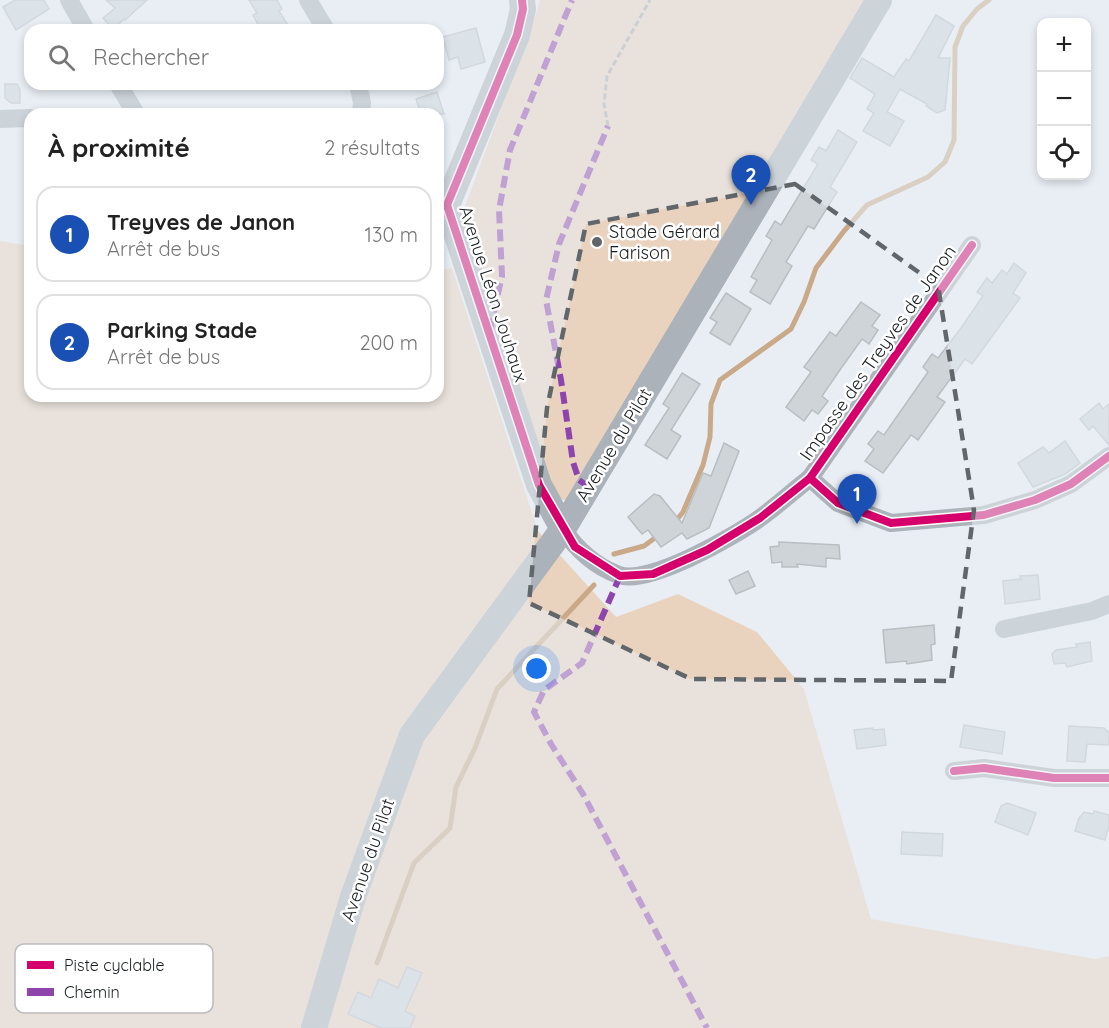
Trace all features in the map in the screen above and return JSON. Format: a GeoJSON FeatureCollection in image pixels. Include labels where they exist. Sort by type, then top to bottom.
{"type":"FeatureCollection","features":[{"type":"Feature","properties":{"kind":"main road","name":"Avenue Léon Jouhaux"},"geometry":{"type":"LineString","coordinates":[[444,198],[517,35],[523,9],[522,0]]}},
{"type":"Feature","properties":{"kind":"main road","name":"Avenue du Pilat"},"geometry":{"type":"LineString","coordinates":[[314,1028],[353,897],[412,735],[563,529],[879,0]]}},
{"type":"Feature","properties":{"kind":"main road","name":"Avenue Léon Jouhaux"},"geometry":{"type":"LineString","coordinates":[[444,208],[539,485],[563,529]]}},
{"type":"Feature","properties":{"kind":"street"},"geometry":{"type":"LineString","coordinates":[[69,0],[83,24]]}},
{"type":"Feature","properties":{"kind":"street"},"geometry":{"type":"LineString","coordinates":[[308,0],[322,24]]}},
{"type":"Feature","properties":{"kind":"street"},"geometry":{"type":"LineString","coordinates":[[122,90],[132,108]]}},
{"type":"Feature","properties":{"kind":"street"},"geometry":{"type":"LineString","coordinates":[[359,90],[362,108]]}},
{"type":"Feature","properties":{"kind":"street"},"geometry":{"type":"LineString","coordinates":[[0,118],[24,118]]}},
{"type":"Feature","properties":{"kind":"street","name":"Impasse des Treyves de Janon"},"geometry":{"type":"LineString","coordinates":[[563,529],[575,547],[620,576],[653,574],[707,549],[760,518],[810,478],[972,245]]}},
{"type":"Feature","properties":{"kind":"street"},"geometry":{"type":"LineString","coordinates":[[810,478],[838,503],[891,523],[984,515],[1035,500],[1071,484],[1109,456]]}},
{"type":"Feature","properties":{"kind":"street"},"geometry":{"type":"LineString","coordinates":[[1004,629],[1092,612],[1109,604]]}},
{"type":"Feature","properties":{"kind":"street"},"geometry":{"type":"LineString","coordinates":[[954,771],[984,768],[1054,778],[1109,778]]}},
{"type":"Feature","properties":{"kind":"path"},"geometry":{"type":"LineString","coordinates":[[608,126],[604,104],[607,76],[650,0]]}},
{"type":"Feature","properties":{"kind":"highlighted area"},"geometry":{"type":"Polygon","coordinates":[[[795,184],[938,286],[974,510],[951,681],[691,679],[529,603],[547,408],[586,224],[795,184]]]}},
{"type":"Feature","properties":{"kind":"shaded area","name":"Stade Gérard Farison"},"geometry":{"type":"Polygon","coordinates":[[[540,0],[865,0],[567,501],[558,498],[541,458],[465,215],[465,206],[540,0]]]}},
{"type":"Feature","properties":{"kind":"shaded area"},"geometry":{"type":"Polygon","coordinates":[[[0,241],[24,245],[24,402],[444,402],[444,270],[452,268],[538,531],[616,617],[678,594],[757,632],[804,689],[871,919],[1095,959],[1109,956],[1109,1028],[0,1028],[0,241]]]}},
{"type":"Feature","properties":{"kind":"building"},"geometry":{"type":"Polygon","coordinates":[[[15,0],[44,0],[49,9],[16,30],[3,7],[15,0]]]}},
{"type":"Feature","properties":{"kind":"building"},"geometry":{"type":"Polygon","coordinates":[[[106,0],[147,0],[125,20],[118,24],[108,24],[103,18],[115,8],[106,0]]]}},
{"type":"Feature","properties":{"kind":"building"},"geometry":{"type":"Polygon","coordinates":[[[249,0],[277,0],[282,9],[279,11],[287,24],[258,24],[253,15],[257,13],[249,0]]]}},
{"type":"Feature","properties":{"kind":"building"},"geometry":{"type":"Polygon","coordinates":[[[936,15],[954,26],[938,58],[950,58],[945,110],[937,113],[926,106],[927,104],[900,89],[887,112],[904,121],[890,146],[863,131],[874,113],[867,109],[875,94],[850,78],[862,58],[894,77],[906,59],[909,61],[936,15]]]}},
{"type":"Feature","properties":{"kind":"building"},"geometry":{"type":"Polygon","coordinates":[[[476,28],[485,62],[461,69],[458,57],[449,60],[444,37],[476,28]]]}},
{"type":"Feature","properties":{"kind":"building"},"geometry":{"type":"Polygon","coordinates":[[[5,84],[17,84],[20,90],[20,103],[11,103],[5,98],[5,84]]]}},
{"type":"Feature","properties":{"kind":"building"},"geometry":{"type":"Polygon","coordinates":[[[437,92],[442,108],[419,108],[416,99],[437,92]]]}},
{"type":"Feature","properties":{"kind":"building"},"geometry":{"type":"Polygon","coordinates":[[[838,130],[857,142],[830,187],[837,192],[814,229],[808,226],[786,262],[792,266],[770,304],[750,292],[757,280],[751,277],[772,240],[766,236],[775,221],[781,225],[818,164],[811,160],[819,147],[826,151],[838,130]]]}},
{"type":"Feature","properties":{"kind":"building"},"geometry":{"type":"Polygon","coordinates":[[[1014,263],[1026,273],[1013,293],[1020,298],[972,364],[965,359],[937,397],[945,402],[918,440],[911,435],[883,473],[865,461],[874,449],[868,444],[878,431],[884,435],[928,372],[923,367],[932,354],[938,358],[961,328],[983,296],[977,292],[987,278],[992,283],[1002,270],[1007,274],[1014,263]]]}},
{"type":"Feature","properties":{"kind":"building"},"geometry":{"type":"Polygon","coordinates":[[[726,293],[751,309],[730,345],[710,333],[717,322],[710,318],[726,293]]]}},
{"type":"Feature","properties":{"kind":"building"},"geometry":{"type":"Polygon","coordinates":[[[861,302],[880,315],[872,326],[878,330],[869,344],[862,339],[822,396],[828,401],[818,414],[812,410],[804,421],[786,407],[811,372],[804,367],[830,332],[836,336],[861,302]]]}},
{"type":"Feature","properties":{"kind":"building"},"geometry":{"type":"Polygon","coordinates":[[[682,373],[700,384],[671,430],[681,436],[667,459],[645,445],[669,408],[663,404],[682,373]]]}},
{"type":"Feature","properties":{"kind":"building"},"geometry":{"type":"Polygon","coordinates":[[[1099,403],[1103,409],[1109,404],[1109,445],[1093,426],[1089,430],[1080,419],[1099,403]]]}},
{"type":"Feature","properties":{"kind":"building"},"geometry":{"type":"Polygon","coordinates":[[[1065,441],[1080,463],[1065,474],[1033,487],[1018,463],[1043,447],[1049,453],[1065,441]]]}},
{"type":"Feature","properties":{"kind":"building"},"geometry":{"type":"Polygon","coordinates":[[[724,443],[739,451],[709,528],[687,539],[682,533],[661,547],[648,530],[642,534],[628,517],[654,494],[660,496],[682,523],[703,473],[711,476],[724,443]]]}},
{"type":"Feature","properties":{"kind":"building"},"geometry":{"type":"Polygon","coordinates":[[[779,542],[839,545],[840,559],[826,558],[826,567],[797,564],[798,567],[782,567],[782,562],[772,563],[770,547],[779,546],[779,542]]]}},
{"type":"Feature","properties":{"kind":"building"},"geometry":{"type":"Polygon","coordinates":[[[748,571],[755,586],[736,594],[729,580],[748,571]]]}},
{"type":"Feature","properties":{"kind":"building"},"geometry":{"type":"Polygon","coordinates":[[[1038,575],[1040,599],[1005,604],[1003,581],[1021,579],[1020,576],[1038,575]]]}},
{"type":"Feature","properties":{"kind":"building"},"geometry":{"type":"Polygon","coordinates":[[[934,625],[935,644],[931,645],[932,660],[907,664],[906,661],[886,663],[883,630],[934,625]]]}},
{"type":"Feature","properties":{"kind":"building"},"geometry":{"type":"Polygon","coordinates":[[[1090,642],[1092,661],[1067,667],[1065,663],[1054,664],[1052,654],[1056,650],[1077,647],[1076,644],[1090,642]]]}},
{"type":"Feature","properties":{"kind":"building"},"geometry":{"type":"Polygon","coordinates":[[[964,725],[1005,732],[1002,754],[960,747],[964,725]]]}},
{"type":"Feature","properties":{"kind":"building"},"geometry":{"type":"Polygon","coordinates":[[[1069,726],[1104,728],[1109,733],[1109,745],[1087,744],[1085,762],[1067,761],[1069,726]]]}},
{"type":"Feature","properties":{"kind":"building"},"geometry":{"type":"Polygon","coordinates":[[[873,728],[873,730],[884,729],[886,745],[857,749],[854,730],[873,728]]]}},
{"type":"Feature","properties":{"kind":"building"},"geometry":{"type":"Polygon","coordinates":[[[1007,803],[1036,813],[1028,835],[995,822],[1001,806],[1007,803]]]}},
{"type":"Feature","properties":{"kind":"building"},"geometry":{"type":"Polygon","coordinates":[[[1094,811],[1109,815],[1105,840],[1075,831],[1079,818],[1084,812],[1093,814],[1094,811]]]}},
{"type":"Feature","properties":{"kind":"building"},"geometry":{"type":"Polygon","coordinates":[[[902,832],[943,834],[942,856],[901,854],[902,832]]]}},
{"type":"Feature","properties":{"kind":"building"},"geometry":{"type":"Polygon","coordinates":[[[407,967],[422,973],[405,1011],[415,1016],[410,1028],[381,1028],[348,1014],[358,992],[371,998],[379,979],[398,988],[407,967]]]}},
{"type":"Feature","properties":{"kind":"waterway"},"geometry":{"type":"LineString","coordinates":[[675,522],[683,512],[703,465],[710,437],[711,404],[720,380],[791,329],[816,268],[867,205],[928,177],[945,162],[954,140],[955,47],[963,26],[977,9],[989,0]]}},
{"type":"Feature","properties":{"kind":"waterway"},"geometry":{"type":"LineString","coordinates":[[614,554],[644,546],[659,535]]}},
{"type":"Feature","properties":{"kind":"waterway"},"geometry":{"type":"LineString","coordinates":[[377,963],[414,863],[450,828],[456,787],[475,748],[497,689],[594,585]]}},
{"type":"Feature","properties":{"kind":"marked path"},"geometry":{"type":"LineString","coordinates":[[490,330],[502,276],[499,210],[510,150],[572,0]]}},
{"type":"Feature","properties":{"kind":"marked path"},"geometry":{"type":"LineString","coordinates":[[589,487],[579,480],[573,462],[546,300],[559,244],[608,126]]}},
{"type":"Feature","properties":{"kind":"marked path"},"geometry":{"type":"LineString","coordinates":[[620,576],[582,663],[544,690],[534,712],[551,744],[583,794],[707,1028]]}},
{"type":"Feature","properties":{"kind":"cycle path"},"geometry":{"type":"LineString","coordinates":[[522,0],[523,9],[517,35],[447,205],[539,485],[575,547],[620,576],[653,574],[707,550],[760,518],[810,478],[838,503],[891,523],[984,515],[1035,500],[1071,484],[1109,456]]}},
{"type":"Feature","properties":{"kind":"cycle path"},"geometry":{"type":"LineString","coordinates":[[810,478],[972,245]]}},
{"type":"Feature","properties":{"kind":"cycle path"},"geometry":{"type":"LineString","coordinates":[[954,771],[984,768],[1054,778],[1109,778]]}},
{"type":"Feature","properties":{"kind":"place","name":"Parking Stade"},"geometry":{"type":"Point","coordinates":[751,205]}},
{"type":"Feature","properties":{"kind":"place","name":"Stade Gérard Farison"},"geometry":{"type":"Point","coordinates":[597,242]}},
{"type":"Feature","properties":{"kind":"place","name":"Treyves de Janon"},"geometry":{"type":"Point","coordinates":[857,524]}}]}
